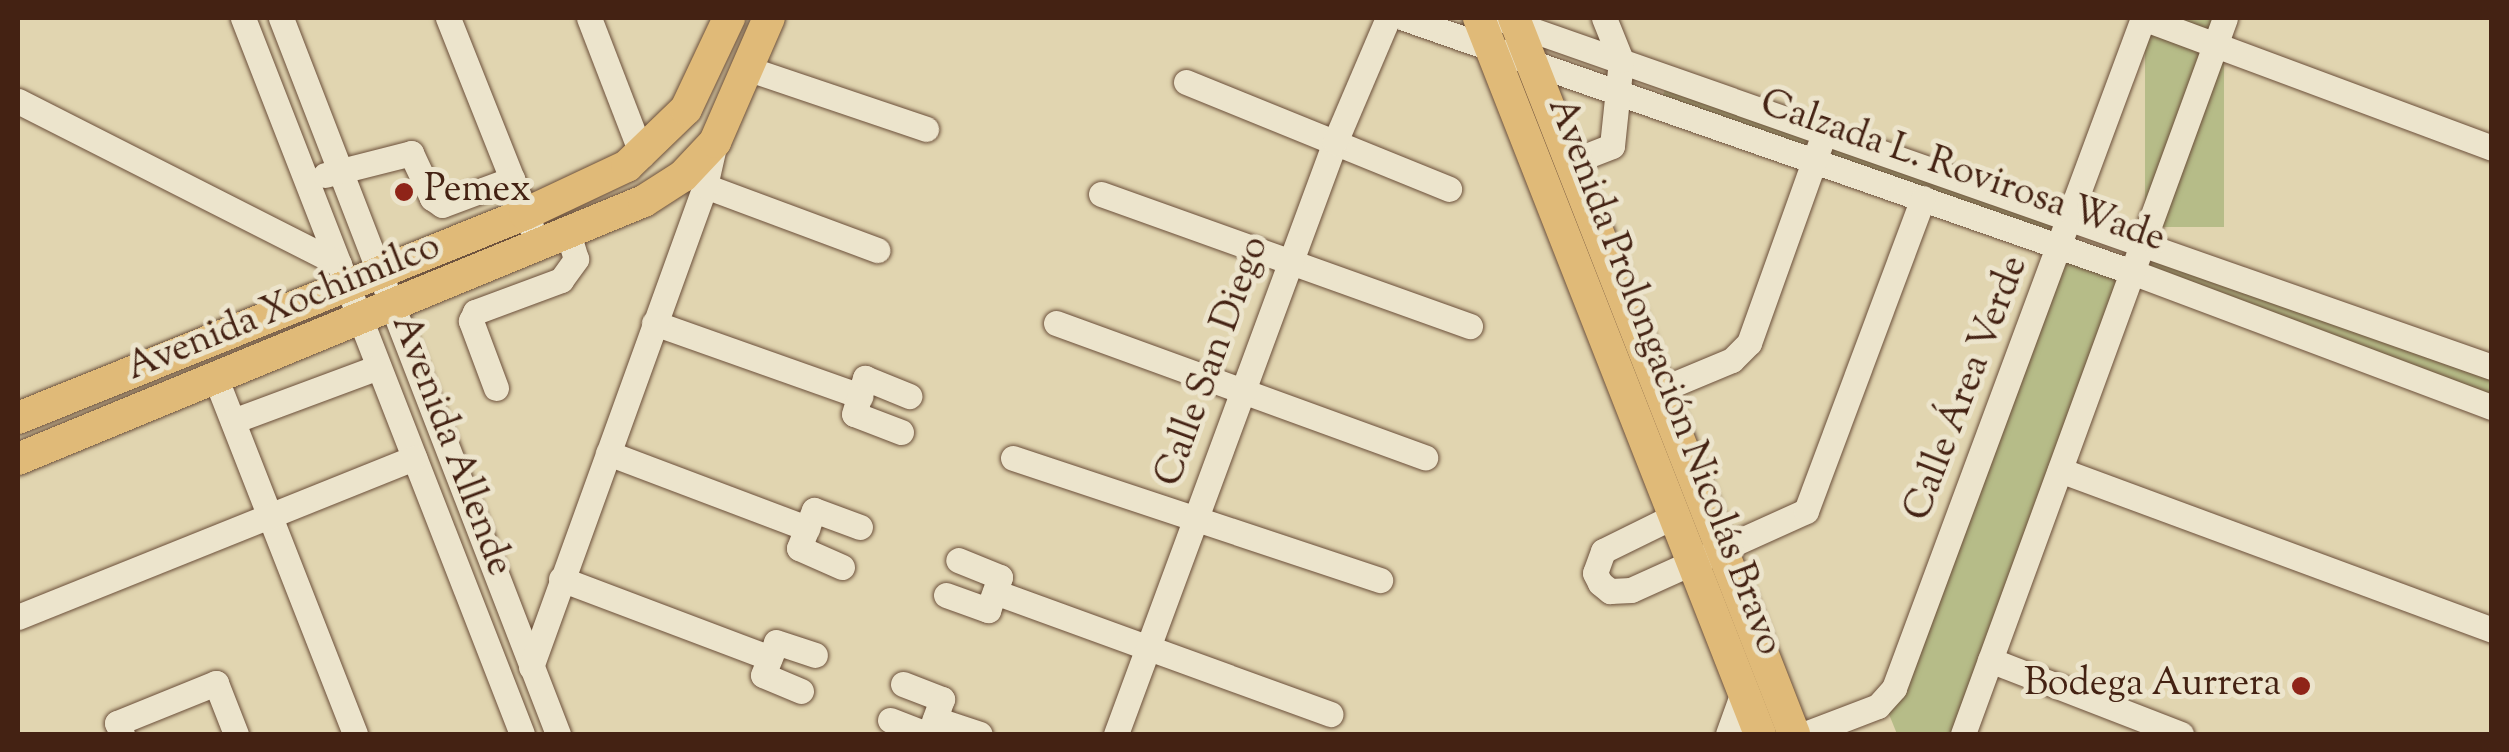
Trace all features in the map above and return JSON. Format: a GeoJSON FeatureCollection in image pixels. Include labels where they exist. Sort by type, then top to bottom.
{"type":"FeatureCollection","features":[{"type":"Feature","properties":{"kind":"main road","name":"Avenida Xochimilco"},"geometry":{"type":"LineString","coordinates":[[18,418],[343,275],[379,274],[526,214],[642,155],[686,109],[729,18]]}},
{"type":"Feature","properties":{"kind":"main road","name":"Avenida Xochimilco"},"geometry":{"type":"LineString","coordinates":[[18,459],[361,322],[644,201],[683,176],[714,142],[769,18]]}},
{"type":"Feature","properties":{"kind":"main road","name":"Avenida Prolongación Nicolás Bravo"},"geometry":{"type":"LineString","coordinates":[[1500,25],[1533,65],[1660,390],[1743,692],[1760,734]]}},
{"type":"Feature","properties":{"kind":"main road","name":"Avenida Prolongación Nicolás Bravo"},"geometry":{"type":"LineString","coordinates":[[1500,25],[1674,516],[1707,555],[1794,734]]}},
{"type":"Feature","properties":{"kind":"street","name":"Avenida Allende"},"geometry":{"type":"LineString","coordinates":[[243,18],[522,734]]}},
{"type":"Feature","properties":{"kind":"street","name":"Avenida Allende"},"geometry":{"type":"LineString","coordinates":[[281,18],[558,734]]}},
{"type":"Feature","properties":{"kind":"street"},"geometry":{"type":"LineString","coordinates":[[448,18],[526,214],[576,259],[561,280],[475,312],[470,320],[496,388]]}},
{"type":"Feature","properties":{"kind":"street"},"geometry":{"type":"LineString","coordinates":[[589,18],[642,155]]}},
{"type":"Feature","properties":{"kind":"street","name":"Calle San Diego"},"geometry":{"type":"LineString","coordinates":[[1116,734],[1335,142],[1388,18]]}},
{"type":"Feature","properties":{"kind":"street","name":"Calzada L. Rovirosa Wade"},"geometry":{"type":"LineString","coordinates":[[1404,18],[1500,25],[1621,60],[2492,367]]}},
{"type":"Feature","properties":{"kind":"street"},"geometry":{"type":"LineString","coordinates":[[1571,162],[1612,146],[1621,94],[1621,60],[1604,18]]}},
{"type":"Feature","properties":{"kind":"street"},"geometry":{"type":"LineString","coordinates":[[2143,18],[2492,148]]}},
{"type":"Feature","properties":{"kind":"street","name":"Calle Área Verde"},"geometry":{"type":"LineString","coordinates":[[1806,734],[1889,699],[2062,247],[2143,18]]}},
{"type":"Feature","properties":{"kind":"street"},"geometry":{"type":"LineString","coordinates":[[1964,734],[2224,18]]}},
{"type":"Feature","properties":{"kind":"street","name":"Calzada L. Rovirosa Wade"},"geometry":{"type":"LineString","coordinates":[[1533,65],[2062,247],[2492,407]]}},
{"type":"Feature","properties":{"kind":"street"},"geometry":{"type":"LineString","coordinates":[[749,70],[926,129]]}},
{"type":"Feature","properties":{"kind":"street"},"geometry":{"type":"LineString","coordinates":[[1186,82],[1450,189]]}},
{"type":"Feature","properties":{"kind":"street"},"geometry":{"type":"LineString","coordinates":[[18,100],[343,275]]}},
{"type":"Feature","properties":{"kind":"street"},"geometry":{"type":"LineString","coordinates":[[1660,390],[1732,360],[1749,343],[1825,131]]}},
{"type":"Feature","properties":{"kind":"street"},"geometry":{"type":"LineString","coordinates":[[531,667],[705,186],[714,142]]}},
{"type":"Feature","properties":{"kind":"street"},"geometry":{"type":"LineString","coordinates":[[305,177],[341,174],[411,152],[432,198],[442,204],[512,179]]}},
{"type":"Feature","properties":{"kind":"street"},"geometry":{"type":"LineString","coordinates":[[705,186],[876,250]]}},
{"type":"Feature","properties":{"kind":"street"},"geometry":{"type":"LineString","coordinates":[[1101,194],[1470,326]]}},
{"type":"Feature","properties":{"kind":"street"},"geometry":{"type":"LineString","coordinates":[[1674,516],[1614,542],[1596,561],[1595,572],[1610,590],[1622,592],[1795,519],[1813,500],[1922,198]]}},
{"type":"Feature","properties":{"kind":"street"},"geometry":{"type":"LineString","coordinates":[[654,323],[860,396]]}},
{"type":"Feature","properties":{"kind":"street"},"geometry":{"type":"LineString","coordinates":[[1056,323],[1425,457]]}},
{"type":"Feature","properties":{"kind":"street"},"geometry":{"type":"LineString","coordinates":[[233,421],[378,367]]}},
{"type":"Feature","properties":{"kind":"street"},"geometry":{"type":"LineString","coordinates":[[900,432],[854,414],[865,378],[909,396]]}},
{"type":"Feature","properties":{"kind":"street"},"geometry":{"type":"LineString","coordinates":[[216,379],[355,734]]}},
{"type":"Feature","properties":{"kind":"street"},"geometry":{"type":"LineString","coordinates":[[608,452],[807,529],[860,527]]}},
{"type":"Feature","properties":{"kind":"street"},"geometry":{"type":"LineString","coordinates":[[18,617],[414,458]]}},
{"type":"Feature","properties":{"kind":"street"},"geometry":{"type":"LineString","coordinates":[[1013,458],[1380,580]]}},
{"type":"Feature","properties":{"kind":"street"},"geometry":{"type":"LineString","coordinates":[[2060,470],[2492,630]]}},
{"type":"Feature","properties":{"kind":"street"},"geometry":{"type":"LineString","coordinates":[[807,529],[842,567]]}},
{"type":"Feature","properties":{"kind":"street"},"geometry":{"type":"LineString","coordinates":[[958,560],[994,593],[1330,714]]}},
{"type":"Feature","properties":{"kind":"street"},"geometry":{"type":"LineString","coordinates":[[561,579],[770,658]]}},
{"type":"Feature","properties":{"kind":"street"},"geometry":{"type":"LineString","coordinates":[[946,596],[994,593]]}},
{"type":"Feature","properties":{"kind":"street"},"geometry":{"type":"LineString","coordinates":[[800,691],[763,676],[776,642],[815,655]]}},
{"type":"Feature","properties":{"kind":"street"},"geometry":{"type":"LineString","coordinates":[[1990,660],[2181,734]]}},
{"type":"Feature","properties":{"kind":"street"},"geometry":{"type":"LineString","coordinates":[[120,729],[216,683],[236,734]]}},
{"type":"Feature","properties":{"kind":"street"},"geometry":{"type":"LineString","coordinates":[[903,684],[942,698],[930,729]]}},
{"type":"Feature","properties":{"kind":"street"},"geometry":{"type":"LineString","coordinates":[[1728,734],[1743,692]]}},
{"type":"Feature","properties":{"kind":"street"},"geometry":{"type":"LineString","coordinates":[[890,720],[980,734]]}},
{"type":"Feature","properties":{"kind":"green space"},"geometry":{"type":"Polygon","coordinates":[[[2145,18],[2224,18],[2224,227],[2145,227],[2145,18]]]}},
{"type":"Feature","properties":{"kind":"green space"},"geometry":{"type":"Polygon","coordinates":[[[1669,78],[2060,213],[2051,240],[1660,105],[1669,78]]]}},
{"type":"Feature","properties":{"kind":"green space"},"geometry":{"type":"Polygon","coordinates":[[[2144,245],[2491,370],[2491,405],[2135,271],[2144,245]]]}},
{"type":"Feature","properties":{"kind":"green space"},"geometry":{"type":"Polygon","coordinates":[[[2062,248],[2132,272],[1963,734],[1897,734],[1884,702],[2062,248]]]}},
{"type":"Feature","properties":{"kind":"place","name":"Pemex"},"geometry":{"type":"Point","coordinates":[404,192]}},
{"type":"Feature","properties":{"kind":"place","name":"Bodega Aurrera"},"geometry":{"type":"Point","coordinates":[2301,686]}}]}
